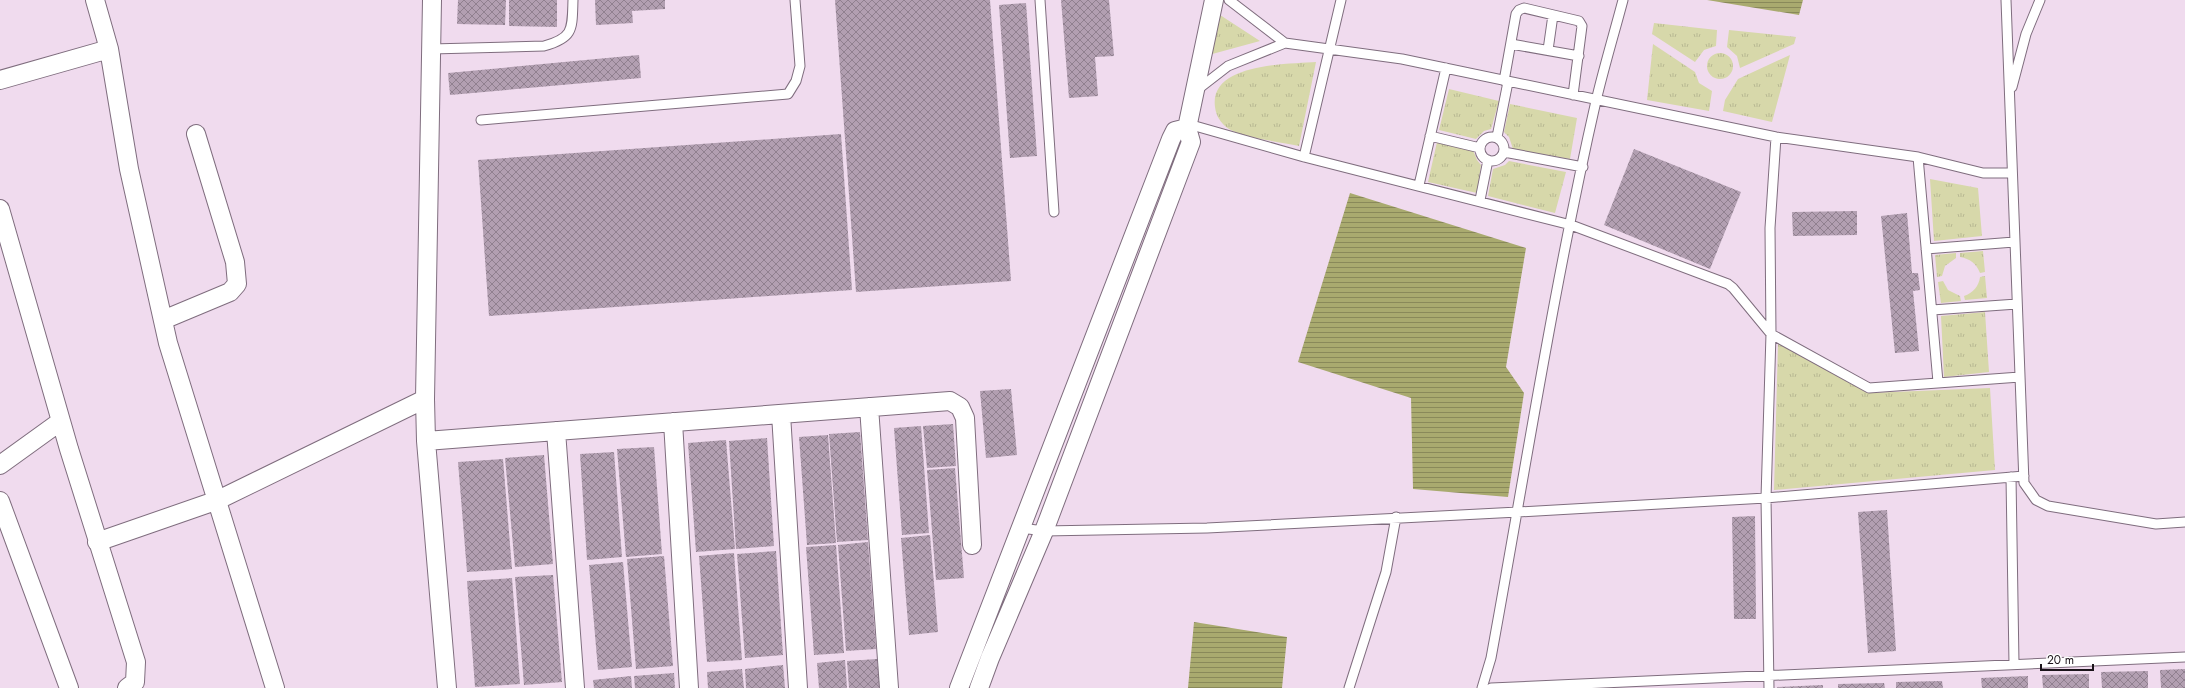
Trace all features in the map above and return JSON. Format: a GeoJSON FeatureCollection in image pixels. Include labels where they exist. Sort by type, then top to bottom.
{"type":"FeatureCollection","features":[{"type":"Feature","properties":{"kind":"street"},"geometry":{"type":"LineString","coordinates":[[94,0],[109,49],[129,169],[168,343],[218,500],[275,688]]}},
{"type":"Feature","properties":{"kind":"street"},"geometry":{"type":"LineString","coordinates":[[432,0],[425,399],[426,441],[447,688]]}},
{"type":"Feature","properties":{"kind":"street"},"geometry":{"type":"LineString","coordinates":[[979,688],[990,658],[1044,531],[1190,142],[1188,126],[1193,92],[1214,0]]}},
{"type":"Feature","properties":{"kind":"street"},"geometry":{"type":"LineString","coordinates":[[0,80],[109,49]]}},
{"type":"Feature","properties":{"kind":"street"},"geometry":{"type":"LineString","coordinates":[[959,688],[1171,139],[1175,131],[1188,126]]}},
{"type":"Feature","properties":{"kind":"street"},"geometry":{"type":"LineString","coordinates":[[163,320],[230,292],[237,284],[235,262],[196,134]]}},
{"type":"Feature","properties":{"kind":"street"},"geometry":{"type":"LineString","coordinates":[[0,213],[60,421],[136,662],[135,682],[127,688]]}},
{"type":"Feature","properties":{"kind":"street"},"geometry":{"type":"LineString","coordinates":[[98,542],[218,500],[425,399]]}},
{"type":"Feature","properties":{"kind":"street"},"geometry":{"type":"LineString","coordinates":[[426,441],[950,401],[960,407],[965,418],[972,545]]}},
{"type":"Feature","properties":{"kind":"street"},"geometry":{"type":"LineString","coordinates":[[869,407],[888,688]]}},
{"type":"Feature","properties":{"kind":"street"},"geometry":{"type":"LineString","coordinates":[[781,414],[798,688]]}},
{"type":"Feature","properties":{"kind":"street"},"geometry":{"type":"LineString","coordinates":[[0,465],[60,421]]}},
{"type":"Feature","properties":{"kind":"street"},"geometry":{"type":"LineString","coordinates":[[673,422],[689,688]]}},
{"type":"Feature","properties":{"kind":"street"},"geometry":{"type":"LineString","coordinates":[[556,431],[574,688]]}},
{"type":"Feature","properties":{"kind":"street"},"geometry":{"type":"LineString","coordinates":[[0,501],[69,688]]}},
{"type":"Feature","properties":{"kind":"lane"},"geometry":{"type":"LineString","coordinates":[[431,49],[544,46],[561,42],[569,33],[572,21],[573,0]]}},
{"type":"Feature","properties":{"kind":"lane"},"geometry":{"type":"LineString","coordinates":[[481,120],[788,94],[796,81],[800,66],[795,0]]}},
{"type":"Feature","properties":{"kind":"lane"},"geometry":{"type":"LineString","coordinates":[[1040,0],[1054,212]]}},
{"type":"Feature","properties":{"kind":"lane"},"geometry":{"type":"LineString","coordinates":[[1229,0],[1285,43]]}},
{"type":"Feature","properties":{"kind":"lane"},"geometry":{"type":"LineString","coordinates":[[1304,157],[1341,0]]}},
{"type":"Feature","properties":{"kind":"lane"},"geometry":{"type":"LineString","coordinates":[[1482,688],[1491,658],[1545,357],[1596,100],[1623,0]]}},
{"type":"Feature","properties":{"kind":"lane"},"geometry":{"type":"LineString","coordinates":[[2006,0],[2024,483],[2028,492],[2036,500],[2048,506],[2156,524],[2185,522]]}},
{"type":"Feature","properties":{"kind":"lane"},"geometry":{"type":"LineString","coordinates":[[2009,98],[2026,34],[2040,0]]}},
{"type":"Feature","properties":{"kind":"lane"},"geometry":{"type":"LineString","coordinates":[[1497,138],[1511,44],[1519,10],[1524,8],[1579,21],[1582,26],[1573,95]]}},
{"type":"Feature","properties":{"kind":"lane"},"geometry":{"type":"LineString","coordinates":[[1548,50],[1553,15]]}},
{"type":"Feature","properties":{"kind":"lane"},"geometry":{"type":"LineString","coordinates":[[1193,92],[1228,66],[1285,43],[1402,59],[1776,138],[1918,157],[1983,173],[2012,173]]}},
{"type":"Feature","properties":{"kind":"lane"},"geometry":{"type":"LineString","coordinates":[[1511,44],[1579,56]]}},
{"type":"Feature","properties":{"kind":"lane"},"geometry":{"type":"LineString","coordinates":[[1419,185],[1446,68]]}},
{"type":"Feature","properties":{"kind":"lane"},"geometry":{"type":"LineString","coordinates":[[1188,126],[1304,157],[1480,200],[1571,225],[1728,284],[1771,334],[1869,388],[2020,377]]}},
{"type":"Feature","properties":{"kind":"lane"},"geometry":{"type":"LineString","coordinates":[[1430,136],[1480,148]]}},
{"type":"Feature","properties":{"kind":"lane"},"geometry":{"type":"LineString","coordinates":[[1480,148],[1486,139],[1497,138]]}},
{"type":"Feature","properties":{"kind":"lane"},"geometry":{"type":"LineString","coordinates":[[1488,160],[1500,158],[1504,152],[1504,145],[1497,138]]}},
{"type":"Feature","properties":{"kind":"lane"},"geometry":{"type":"LineString","coordinates":[[1769,688],[1766,498],[1771,334],[1770,228],[1776,138]]}},
{"type":"Feature","properties":{"kind":"lane"},"geometry":{"type":"LineString","coordinates":[[1480,148],[1483,155],[1488,160]]}},
{"type":"Feature","properties":{"kind":"lane"},"geometry":{"type":"LineString","coordinates":[[1504,152],[1583,167]]}},
{"type":"Feature","properties":{"kind":"lane"},"geometry":{"type":"LineString","coordinates":[[1918,157],[1938,382]]}},
{"type":"Feature","properties":{"kind":"lane"},"geometry":{"type":"LineString","coordinates":[[1480,200],[1488,160]]}},
{"type":"Feature","properties":{"kind":"lane"},"geometry":{"type":"LineString","coordinates":[[1926,249],[2014,242]]}},
{"type":"Feature","properties":{"kind":"lane"},"geometry":{"type":"LineString","coordinates":[[1932,310],[2017,304]]}},
{"type":"Feature","properties":{"kind":"lane"},"geometry":{"type":"LineString","coordinates":[[1021,528],[1044,531],[1207,528],[1396,517],[1518,512],[1766,498],[2024,476]]}},
{"type":"Feature","properties":{"kind":"lane"},"geometry":{"type":"LineString","coordinates":[[2011,477],[2014,664]]}},
{"type":"Feature","properties":{"kind":"lane"},"geometry":{"type":"LineString","coordinates":[[1349,688],[1386,572],[1396,517]]}},
{"type":"Feature","properties":{"kind":"lane"},"geometry":{"type":"LineString","coordinates":[[1491,688],[2185,657]]}},
{"type":"Feature","properties":{"kind":"green space"},"geometry":{"type":"Polygon","coordinates":[[[1217,13],[1260,41],[1205,56],[1217,13]]]}},
{"type":"Feature","properties":{"kind":"green space"},"geometry":{"type":"Polygon","coordinates":[[[1654,23],[1717,30],[1716,46],[1704,50],[1695,62],[1652,34],[1654,23]]]}},
{"type":"Feature","properties":{"kind":"green space"},"geometry":{"type":"Polygon","coordinates":[[[1729,30],[1796,37],[1794,44],[1740,68],[1737,56],[1727,47],[1729,30]]]}},
{"type":"Feature","properties":{"kind":"green space"},"geometry":{"type":"Polygon","coordinates":[[[1653,44],[1695,72],[1699,83],[1712,91],[1709,111],[1647,100],[1653,44]]]}},
{"type":"Feature","properties":{"kind":"green space"},"geometry":{"type":"Polygon","coordinates":[[[1720,53],[1729,57],[1733,66],[1729,75],[1720,79],[1711,75],[1707,66],[1711,57],[1720,53]]]}},
{"type":"Feature","properties":{"kind":"green space"},"geometry":{"type":"Polygon","coordinates":[[[1790,55],[1772,122],[1723,111],[1725,100],[1738,79],[1790,55]]]}},
{"type":"Feature","properties":{"kind":"green space"},"geometry":{"type":"Polygon","coordinates":[[[1316,62],[1299,146],[1255,138],[1239,133],[1226,127],[1218,118],[1215,107],[1216,93],[1224,82],[1237,74],[1270,66],[1316,62]]]}},
{"type":"Feature","properties":{"kind":"green space"},"geometry":{"type":"Polygon","coordinates":[[[1449,89],[1499,101],[1491,129],[1484,131],[1476,139],[1439,130],[1449,89]]]}},
{"type":"Feature","properties":{"kind":"green space"},"geometry":{"type":"Polygon","coordinates":[[[1510,104],[1577,118],[1570,159],[1513,149],[1509,137],[1504,132],[1510,104]]]}},
{"type":"Feature","properties":{"kind":"green space"},"geometry":{"type":"Polygon","coordinates":[[[1437,142],[1473,150],[1481,165],[1477,193],[1428,182],[1437,142]]]}},
{"type":"Feature","properties":{"kind":"green space"},"geometry":{"type":"Polygon","coordinates":[[[1509,161],[1566,172],[1555,213],[1488,196],[1493,169],[1505,165],[1509,161]]]}},
{"type":"Feature","properties":{"kind":"green space"},"geometry":{"type":"Polygon","coordinates":[[[1930,179],[1978,188],[1982,236],[1934,241],[1930,179]]]}},
{"type":"Feature","properties":{"kind":"green space"},"geometry":{"type":"Polygon","coordinates":[[[1983,251],[1985,272],[1980,273],[1972,262],[1960,257],[1960,253],[1983,251]]]}},
{"type":"Feature","properties":{"kind":"green space"},"geometry":{"type":"Polygon","coordinates":[[[1956,253],[1956,258],[1945,266],[1942,276],[1937,277],[1935,255],[1956,253]]]}},
{"type":"Feature","properties":{"kind":"green space"},"geometry":{"type":"Polygon","coordinates":[[[1985,276],[1987,298],[1965,300],[1964,296],[1975,289],[1980,277],[1985,276]]]}},
{"type":"Feature","properties":{"kind":"green space"},"geometry":{"type":"Polygon","coordinates":[[[1943,281],[1948,290],[1960,296],[1961,301],[1941,303],[1938,282],[1943,281]]]}},
{"type":"Feature","properties":{"kind":"green space"},"geometry":{"type":"Polygon","coordinates":[[[1985,312],[1989,372],[1944,377],[1941,316],[1985,312]]]}},
{"type":"Feature","properties":{"kind":"green space"},"geometry":{"type":"Polygon","coordinates":[[[1778,343],[1868,393],[1990,388],[1995,470],[1774,490],[1778,343]]]}},
{"type":"Feature","properties":{"kind":"shaded area"},"geometry":{"type":"Polygon","coordinates":[[[1707,0],[1803,0],[1799,15],[1707,0]]]}},
{"type":"Feature","properties":{"kind":"shaded area"},"geometry":{"type":"Polygon","coordinates":[[[1350,193],[1526,248],[1506,367],[1524,393],[1508,497],[1413,489],[1411,398],[1298,362],[1350,193]]]}},
{"type":"Feature","properties":{"kind":"shaded area"},"geometry":{"type":"Polygon","coordinates":[[[1194,622],[1287,637],[1282,688],[1188,688],[1194,622]]]}},
{"type":"Feature","properties":{"kind":"building"},"geometry":{"type":"Polygon","coordinates":[[[458,0],[506,0],[505,25],[457,24],[458,0]]]}},
{"type":"Feature","properties":{"kind":"building"},"geometry":{"type":"Polygon","coordinates":[[[509,0],[557,0],[557,27],[509,26],[509,0]]]}},
{"type":"Feature","properties":{"kind":"building"},"geometry":{"type":"Polygon","coordinates":[[[595,0],[665,0],[665,9],[632,11],[633,23],[596,25],[595,0]]]}},
{"type":"Feature","properties":{"kind":"building"},"geometry":{"type":"Polygon","coordinates":[[[835,0],[990,0],[1011,281],[856,292],[835,0]]]}},
{"type":"Feature","properties":{"kind":"building"},"geometry":{"type":"Polygon","coordinates":[[[1061,0],[1109,0],[1114,56],[1095,57],[1098,96],[1069,98],[1061,0]]]}},
{"type":"Feature","properties":{"kind":"building"},"geometry":{"type":"Polygon","coordinates":[[[1026,3],[1037,156],[1010,158],[999,5],[1026,3]]]}},
{"type":"Feature","properties":{"kind":"building"},"geometry":{"type":"Polygon","coordinates":[[[639,55],[641,78],[450,95],[448,73],[639,55]]]}},
{"type":"Feature","properties":{"kind":"building"},"geometry":{"type":"Polygon","coordinates":[[[841,134],[852,290],[489,316],[478,160],[841,134]]]}},
{"type":"Feature","properties":{"kind":"building"},"geometry":{"type":"Polygon","coordinates":[[[1634,149],[1741,192],[1710,269],[1604,225],[1634,149]]]}},
{"type":"Feature","properties":{"kind":"building"},"geometry":{"type":"Polygon","coordinates":[[[1857,211],[1857,235],[1793,236],[1792,212],[1857,211]]]}},
{"type":"Feature","properties":{"kind":"building"},"geometry":{"type":"Polygon","coordinates":[[[1907,213],[1912,273],[1918,273],[1920,290],[1913,291],[1919,351],[1895,353],[1881,216],[1907,213]]]}},
{"type":"Feature","properties":{"kind":"building"},"geometry":{"type":"Polygon","coordinates":[[[1011,389],[1017,455],[986,458],[980,391],[1011,389]]]}},
{"type":"Feature","properties":{"kind":"building"},"geometry":{"type":"Polygon","coordinates":[[[953,424],[956,466],[927,468],[923,426],[953,424]]]}},
{"type":"Feature","properties":{"kind":"building"},"geometry":{"type":"Polygon","coordinates":[[[921,426],[929,533],[902,535],[894,428],[921,426]]]}},
{"type":"Feature","properties":{"kind":"building"},"geometry":{"type":"Polygon","coordinates":[[[860,432],[868,540],[837,542],[829,434],[860,432]]]}},
{"type":"Feature","properties":{"kind":"building"},"geometry":{"type":"Polygon","coordinates":[[[828,435],[836,543],[807,545],[799,437],[828,435]]]}},
{"type":"Feature","properties":{"kind":"building"},"geometry":{"type":"Polygon","coordinates":[[[767,438],[774,546],[736,549],[729,441],[767,438]]]}},
{"type":"Feature","properties":{"kind":"building"},"geometry":{"type":"Polygon","coordinates":[[[726,440],[735,549],[696,552],[688,443],[726,440]]]}},
{"type":"Feature","properties":{"kind":"building"},"geometry":{"type":"Polygon","coordinates":[[[654,447],[662,554],[626,557],[617,449],[654,447]]]}},
{"type":"Feature","properties":{"kind":"building"},"geometry":{"type":"Polygon","coordinates":[[[614,452],[622,557],[587,560],[580,454],[614,452]]]}},
{"type":"Feature","properties":{"kind":"building"},"geometry":{"type":"Polygon","coordinates":[[[544,455],[553,564],[515,567],[505,458],[544,455]]]}},
{"type":"Feature","properties":{"kind":"building"},"geometry":{"type":"Polygon","coordinates":[[[503,459],[512,569],[467,572],[458,462],[503,459]]]}},
{"type":"Feature","properties":{"kind":"building"},"geometry":{"type":"Polygon","coordinates":[[[955,468],[964,578],[936,580],[927,470],[955,468]]]}},
{"type":"Feature","properties":{"kind":"building"},"geometry":{"type":"Polygon","coordinates":[[[1887,510],[1896,651],[1868,653],[1858,512],[1887,510]]]}},
{"type":"Feature","properties":{"kind":"building"},"geometry":{"type":"Polygon","coordinates":[[[1755,516],[1756,619],[1734,619],[1732,517],[1755,516]]]}},
{"type":"Feature","properties":{"kind":"building"},"geometry":{"type":"Polygon","coordinates":[[[930,535],[938,632],[909,635],[901,538],[930,535]]]}},
{"type":"Feature","properties":{"kind":"building"},"geometry":{"type":"Polygon","coordinates":[[[868,542],[876,649],[846,651],[838,545],[868,542]]]}},
{"type":"Feature","properties":{"kind":"building"},"geometry":{"type":"Polygon","coordinates":[[[836,545],[844,653],[814,655],[806,547],[836,545]]]}},
{"type":"Feature","properties":{"kind":"building"},"geometry":{"type":"Polygon","coordinates":[[[776,551],[783,655],[745,658],[737,554],[776,551]]]}},
{"type":"Feature","properties":{"kind":"building"},"geometry":{"type":"Polygon","coordinates":[[[734,553],[742,660],[707,662],[699,556],[734,553]]]}},
{"type":"Feature","properties":{"kind":"building"},"geometry":{"type":"Polygon","coordinates":[[[664,556],[673,666],[636,669],[627,559],[664,556]]]}},
{"type":"Feature","properties":{"kind":"building"},"geometry":{"type":"Polygon","coordinates":[[[623,562],[632,667],[598,670],[589,565],[623,562]]]}},
{"type":"Feature","properties":{"kind":"building"},"geometry":{"type":"Polygon","coordinates":[[[553,575],[562,682],[524,685],[515,577],[553,575]]]}},
{"type":"Feature","properties":{"kind":"building"},"geometry":{"type":"Polygon","coordinates":[[[512,578],[520,684],[475,687],[467,581],[512,578]]]}},
{"type":"Feature","properties":{"kind":"building"},"geometry":{"type":"Polygon","coordinates":[[[877,659],[880,688],[849,688],[847,661],[877,659]]]}},
{"type":"Feature","properties":{"kind":"building"},"geometry":{"type":"Polygon","coordinates":[[[845,660],[847,688],[819,688],[817,663],[845,660]]]}},
{"type":"Feature","properties":{"kind":"building"},"geometry":{"type":"Polygon","coordinates":[[[783,665],[785,688],[746,688],[745,669],[783,665]]]}},
{"type":"Feature","properties":{"kind":"building"},"geometry":{"type":"Polygon","coordinates":[[[742,669],[744,688],[708,688],[707,672],[742,669]]]}},
{"type":"Feature","properties":{"kind":"building"},"geometry":{"type":"Polygon","coordinates":[[[2185,669],[2185,688],[2161,688],[2160,670],[2185,669]]]}},
{"type":"Feature","properties":{"kind":"building"},"geometry":{"type":"Polygon","coordinates":[[[2148,671],[2148,688],[2102,688],[2101,672],[2148,671]]]}},
{"type":"Feature","properties":{"kind":"building"},"geometry":{"type":"Polygon","coordinates":[[[674,673],[675,688],[635,688],[634,676],[674,673]]]}},
{"type":"Feature","properties":{"kind":"building"},"geometry":{"type":"Polygon","coordinates":[[[2089,674],[2089,688],[2043,688],[2042,675],[2089,674]]]}},
{"type":"Feature","properties":{"kind":"building"},"geometry":{"type":"Polygon","coordinates":[[[631,676],[632,688],[594,688],[593,680],[631,676]]]}},
{"type":"Feature","properties":{"kind":"building"},"geometry":{"type":"Polygon","coordinates":[[[2028,676],[2028,688],[1982,688],[1981,678],[2028,676]]]}},
{"type":"Feature","properties":{"kind":"building"},"geometry":{"type":"Polygon","coordinates":[[[1942,681],[1943,688],[1896,688],[1896,682],[1942,681]]]}},
{"type":"Feature","properties":{"kind":"building"},"geometry":{"type":"Polygon","coordinates":[[[1884,683],[1885,688],[1838,688],[1838,684],[1884,683]]]}},
{"type":"Feature","properties":{"kind":"building"},"geometry":{"type":"Polygon","coordinates":[[[1823,685],[1823,688],[1777,688],[1777,687],[1823,685]]]}}]}
